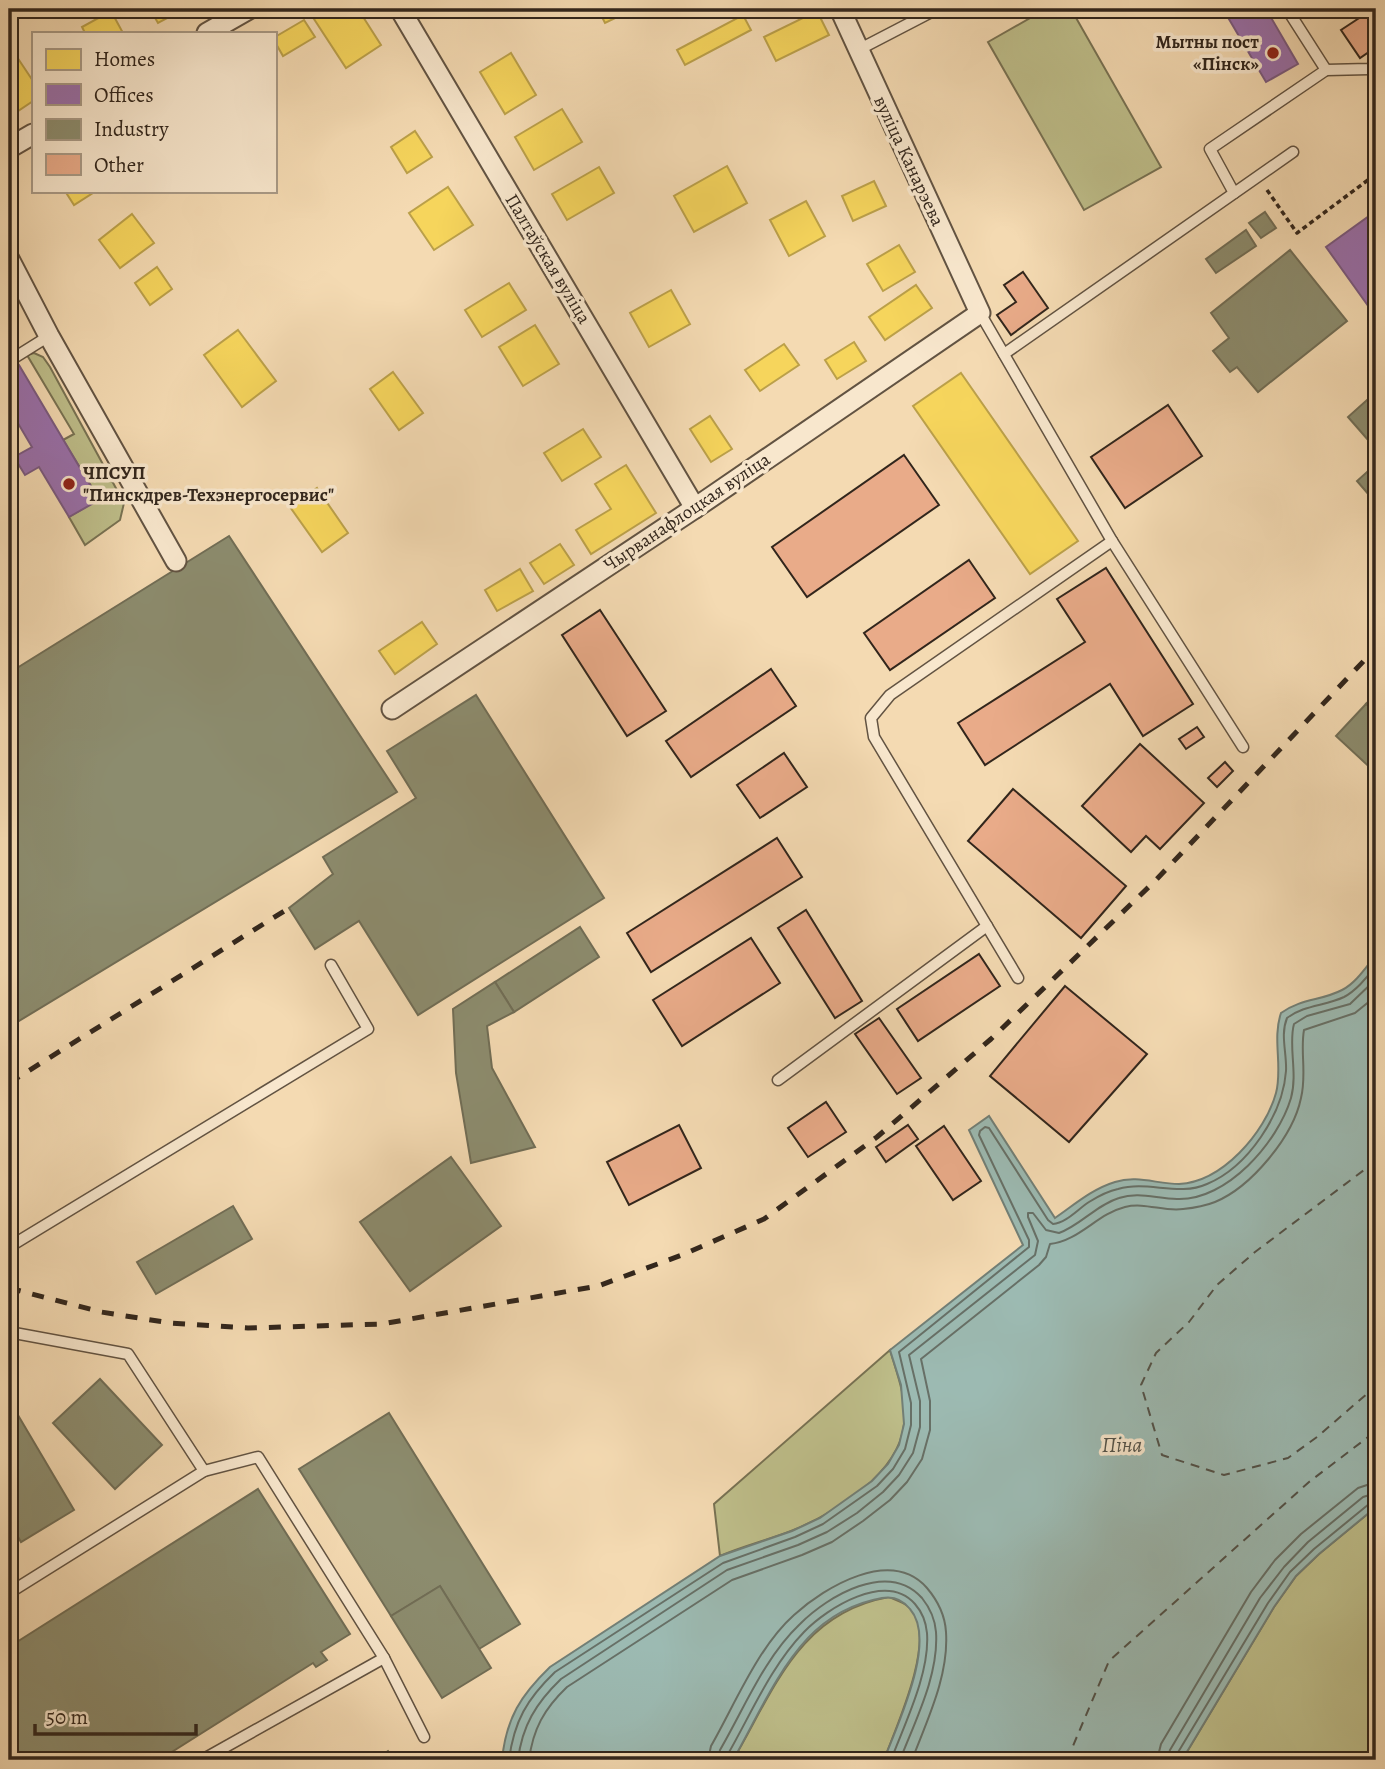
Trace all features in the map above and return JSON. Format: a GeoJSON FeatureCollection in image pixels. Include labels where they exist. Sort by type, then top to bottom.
{"type":"FeatureCollection","features":[{"type":"Feature","properties":{"kind":"street"},"geometry":{"type":"LineString","coordinates":[[209,32],[249,9]]}},
{"type":"Feature","properties":{"kind":"street","name":"Палтаўская вуліца"},"geometry":{"type":"LineString","coordinates":[[400,9],[695,508]]}},
{"type":"Feature","properties":{"kind":"street","name":"вуліца Канарэева"},"geometry":{"type":"LineString","coordinates":[[840,9],[980,313]]}},
{"type":"Feature","properties":{"kind":"street"},"geometry":{"type":"LineString","coordinates":[[9,148],[32,135]]}},
{"type":"Feature","properties":{"kind":"street"},"geometry":{"type":"LineString","coordinates":[[12,271],[176,561]]}},
{"type":"Feature","properties":{"kind":"street","name":"Чырванафлоцкая вуліца"},"geometry":{"type":"LineString","coordinates":[[393,709],[695,508],[980,313]]}},
{"type":"Feature","properties":{"kind":"lane"},"geometry":{"type":"LineString","coordinates":[[858,51],[937,9]]}},
{"type":"Feature","properties":{"kind":"lane"},"geometry":{"type":"LineString","coordinates":[[1287,9],[1326,70]]}},
{"type":"Feature","properties":{"kind":"lane"},"geometry":{"type":"LineString","coordinates":[[1234,193],[1210,149],[1326,70],[1369,69],[1376,64]]}},
{"type":"Feature","properties":{"kind":"lane"},"geometry":{"type":"LineString","coordinates":[[1004,354],[1293,152]]}},
{"type":"Feature","properties":{"kind":"lane"},"geometry":{"type":"LineString","coordinates":[[980,313],[1112,541],[1243,747]]}},
{"type":"Feature","properties":{"kind":"lane"},"geometry":{"type":"LineString","coordinates":[[9,360],[49,336]]}},
{"type":"Feature","properties":{"kind":"lane"},"geometry":{"type":"LineString","coordinates":[[1018,978],[874,737],[871,718],[890,695],[1112,541]]}},
{"type":"Feature","properties":{"kind":"lane"},"geometry":{"type":"LineString","coordinates":[[778,1080],[987,926]]}},
{"type":"Feature","properties":{"kind":"lane"},"geometry":{"type":"LineString","coordinates":[[9,1247],[368,1029],[331,965]]}},
{"type":"Feature","properties":{"kind":"lane"},"geometry":{"type":"LineString","coordinates":[[9,1332],[128,1354],[204,1471]]}},
{"type":"Feature","properties":{"kind":"lane"},"geometry":{"type":"LineString","coordinates":[[9,1593],[204,1471],[258,1457],[384,1658],[424,1737]]}},
{"type":"Feature","properties":{"kind":"lane"},"geometry":{"type":"LineString","coordinates":[[202,1760],[384,1658]]}},
{"type":"Feature","properties":{"kind":"path"},"geometry":{"type":"LineString","coordinates":[[1257,177],[1297,233],[1376,174]]}},
{"type":"Feature","properties":{"kind":"green space"},"geometry":{"type":"Polygon","coordinates":[[[1046,9],[1071,9],[1161,167],[1084,210],[988,42],[1046,9]]]}},
{"type":"Feature","properties":{"kind":"green space"},"geometry":{"type":"Polygon","coordinates":[[[34,353],[43,357],[50,367],[124,503],[120,520],[85,545],[69,517],[99,499],[63,440],[74,434],[27,355],[34,353]]]}},
{"type":"Feature","properties":{"kind":"green space"},"geometry":{"type":"Polygon","coordinates":[[[890,1350],[903,1395],[904,1424],[890,1459],[877,1475],[844,1503],[808,1524],[720,1556],[714,1504],[890,1350]]]}},
{"type":"Feature","properties":{"kind":"green space"},"geometry":{"type":"Polygon","coordinates":[[[1376,1507],[1376,1760],[1182,1760],[1274,1607],[1296,1576],[1376,1507]]]}},
{"type":"Feature","properties":{"kind":"green space"},"geometry":{"type":"Polygon","coordinates":[[[889,1597],[907,1605],[915,1614],[919,1628],[919,1646],[911,1687],[884,1760],[733,1760],[777,1682],[811,1637],[832,1619],[858,1606],[889,1597]]]}},
{"type":"Feature","properties":{"kind":"water","name":"Піна"},"geometry":{"type":"Polygon","coordinates":[[[1376,955],[1376,1507],[1296,1576],[1274,1607],[1182,1760],[884,1760],[912,1683],[920,1641],[917,1623],[910,1609],[898,1599],[886,1598],[861,1603],[842,1612],[808,1638],[776,1681],[733,1760],[502,1760],[507,1732],[517,1708],[531,1687],[550,1667],[720,1556],[792,1531],[820,1518],[872,1481],[888,1464],[899,1445],[904,1424],[901,1385],[890,1350],[1023,1245],[969,1130],[989,1116],[1055,1218],[1091,1193],[1115,1182],[1139,1180],[1179,1184],[1211,1175],[1240,1153],[1262,1124],[1270,1108],[1278,1083],[1277,1033],[1281,1013],[1347,987],[1376,955]]]}},
{"type":"Feature","properties":{"kind":"building: Homes"},"geometry":{"type":"Polygon","coordinates":[[[150,9],[184,9],[158,23],[150,9]]]}},
{"type":"Feature","properties":{"kind":"building: Homes"},"geometry":{"type":"Polygon","coordinates":[[[329,9],[358,9],[381,45],[346,68],[314,19],[329,9]]]}},
{"type":"Feature","properties":{"kind":"building: Homes"},"geometry":{"type":"Polygon","coordinates":[[[598,9],[634,9],[605,23],[598,9]]]}},
{"type":"Feature","properties":{"kind":"building: Homes"},"geometry":{"type":"Polygon","coordinates":[[[111,11],[122,32],[84,32],[82,27],[111,11]]]}},
{"type":"Feature","properties":{"kind":"building: Homes"},"geometry":{"type":"Polygon","coordinates":[[[817,11],[829,35],[776,61],[764,37],[817,11]]]}},
{"type":"Feature","properties":{"kind":"building: Homes"},"geometry":{"type":"Polygon","coordinates":[[[743,15],[751,30],[685,65],[677,50],[743,15]]]}},
{"type":"Feature","properties":{"kind":"building: Homes"},"geometry":{"type":"Polygon","coordinates":[[[304,20],[315,37],[283,56],[276,44],[276,36],[304,20]]]}},
{"type":"Feature","properties":{"kind":"building: Homes"},"geometry":{"type":"Polygon","coordinates":[[[9,45],[32,80],[32,102],[18,111],[9,98],[9,45]]]}},
{"type":"Feature","properties":{"kind":"building: Homes"},"geometry":{"type":"Polygon","coordinates":[[[511,53],[536,95],[505,114],[480,72],[511,53]]]}},
{"type":"Feature","properties":{"kind":"building: Homes"},"geometry":{"type":"Polygon","coordinates":[[[562,109],[582,142],[534,170],[515,137],[562,109]]]}},
{"type":"Feature","properties":{"kind":"building: Homes"},"geometry":{"type":"Polygon","coordinates":[[[415,131],[432,157],[407,173],[391,147],[415,131]]]}},
{"type":"Feature","properties":{"kind":"building: Homes"},"geometry":{"type":"Polygon","coordinates":[[[727,166],[747,203],[694,232],[674,196],[727,166]]]}},
{"type":"Feature","properties":{"kind":"building: Homes"},"geometry":{"type":"Polygon","coordinates":[[[599,167],[614,193],[567,220],[552,194],[599,167]]]}},
{"type":"Feature","properties":{"kind":"building: Homes"},"geometry":{"type":"Polygon","coordinates":[[[874,181],[886,206],[853,221],[842,196],[874,181]]]}},
{"type":"Feature","properties":{"kind":"building: Homes"},"geometry":{"type":"Polygon","coordinates":[[[448,187],[473,225],[434,250],[409,213],[448,187]]]}},
{"type":"Feature","properties":{"kind":"building: Homes"},"geometry":{"type":"Polygon","coordinates":[[[66,192],[94,192],[74,205],[66,192]]]}},
{"type":"Feature","properties":{"kind":"building: Homes"},"geometry":{"type":"Polygon","coordinates":[[[806,201],[825,236],[789,256],[770,220],[806,201]]]}},
{"type":"Feature","properties":{"kind":"building: Homes"},"geometry":{"type":"Polygon","coordinates":[[[132,214],[154,243],[120,268],[99,240],[132,214]]]}},
{"type":"Feature","properties":{"kind":"building: Homes"},"geometry":{"type":"Polygon","coordinates":[[[899,245],[915,272],[883,291],[867,264],[899,245]]]}},
{"type":"Feature","properties":{"kind":"building: Homes"},"geometry":{"type":"Polygon","coordinates":[[[157,267],[172,289],[150,305],[135,283],[157,267]]]}},
{"type":"Feature","properties":{"kind":"building: Homes"},"geometry":{"type":"Polygon","coordinates":[[[509,283],[526,310],[482,337],[465,310],[509,283]]]}},
{"type":"Feature","properties":{"kind":"building: Homes"},"geometry":{"type":"Polygon","coordinates":[[[916,285],[932,308],[885,340],[869,317],[916,285]]]}},
{"type":"Feature","properties":{"kind":"building: Homes"},"geometry":{"type":"Polygon","coordinates":[[[671,290],[690,324],[649,347],[630,313],[671,290]]]}},
{"type":"Feature","properties":{"kind":"building: Homes"},"geometry":{"type":"Polygon","coordinates":[[[535,325],[559,364],[523,386],[499,347],[535,325]]]}},
{"type":"Feature","properties":{"kind":"building: Homes"},"geometry":{"type":"Polygon","coordinates":[[[238,330],[276,381],[242,407],[204,355],[238,330]]]}},
{"type":"Feature","properties":{"kind":"building: Homes"},"geometry":{"type":"Polygon","coordinates":[[[854,342],[866,361],[837,379],[825,360],[854,342]]]}},
{"type":"Feature","properties":{"kind":"building: Homes"},"geometry":{"type":"Polygon","coordinates":[[[784,344],[799,365],[760,391],[745,370],[784,344]]]}},
{"type":"Feature","properties":{"kind":"building: Homes"},"geometry":{"type":"Polygon","coordinates":[[[393,372],[423,413],[399,430],[370,389],[393,372]]]}},
{"type":"Feature","properties":{"kind":"building: Homes"},"geometry":{"type":"Polygon","coordinates":[[[961,373],[1078,541],[1030,574],[913,406],[961,373]]]}},
{"type":"Feature","properties":{"kind":"building: Homes"},"geometry":{"type":"Polygon","coordinates":[[[710,416],[732,449],[711,462],[690,429],[710,416]]]}},
{"type":"Feature","properties":{"kind":"building: Homes"},"geometry":{"type":"Polygon","coordinates":[[[583,429],[601,457],[562,481],[544,453],[583,429]]]}},
{"type":"Feature","properties":{"kind":"building: Homes"},"geometry":{"type":"Polygon","coordinates":[[[626,465],[656,513],[591,554],[576,530],[611,509],[595,484],[626,465]]]}},
{"type":"Feature","properties":{"kind":"building: Homes"},"geometry":{"type":"Polygon","coordinates":[[[317,488],[348,533],[322,552],[290,507],[317,488]]]}},
{"type":"Feature","properties":{"kind":"building: Homes"},"geometry":{"type":"Polygon","coordinates":[[[560,544],[574,565],[544,584],[530,563],[560,544]]]}},
{"type":"Feature","properties":{"kind":"building: Homes"},"geometry":{"type":"Polygon","coordinates":[[[520,569],[533,591],[497,611],[485,590],[520,569]]]}},
{"type":"Feature","properties":{"kind":"building: Homes"},"geometry":{"type":"Polygon","coordinates":[[[422,622],[437,644],[395,674],[379,651],[422,622]]]}},
{"type":"Feature","properties":{"kind":"building: Offices"},"geometry":{"type":"Polygon","coordinates":[[[1223,9],[1266,9],[1298,64],[1266,82],[1223,9]]]}},
{"type":"Feature","properties":{"kind":"building: Offices"},"geometry":{"type":"Polygon","coordinates":[[[1376,211],[1376,317],[1326,247],[1376,211]]]}},
{"type":"Feature","properties":{"kind":"building: Offices"},"geometry":{"type":"Polygon","coordinates":[[[19,365],[99,500],[69,517],[39,467],[25,475],[14,457],[32,447],[9,408],[9,371],[19,365]]]}},
{"type":"Feature","properties":{"kind":"building: Industry"},"geometry":{"type":"Polygon","coordinates":[[[1265,212],[1276,228],[1261,238],[1249,223],[1265,212]]]}},
{"type":"Feature","properties":{"kind":"building: Industry"},"geometry":{"type":"Polygon","coordinates":[[[1246,230],[1256,246],[1216,273],[1206,259],[1246,230]]]}},
{"type":"Feature","properties":{"kind":"building: Industry"},"geometry":{"type":"Polygon","coordinates":[[[1290,250],[1347,321],[1258,392],[1237,367],[1230,372],[1213,351],[1229,338],[1211,313],[1290,250]]]}},
{"type":"Feature","properties":{"kind":"building: Industry"},"geometry":{"type":"Polygon","coordinates":[[[1376,392],[1376,449],[1348,417],[1376,392]]]}},
{"type":"Feature","properties":{"kind":"building: Industry"},"geometry":{"type":"Polygon","coordinates":[[[1376,464],[1376,503],[1357,481],[1376,464]]]}},
{"type":"Feature","properties":{"kind":"building: Industry"},"geometry":{"type":"Polygon","coordinates":[[[229,536],[397,792],[9,1027],[9,673],[229,536]]]}},
{"type":"Feature","properties":{"kind":"building: Industry"},"geometry":{"type":"Polygon","coordinates":[[[1376,693],[1376,713],[1366,704],[1376,693]]]}},
{"type":"Feature","properties":{"kind":"building: Industry"},"geometry":{"type":"Polygon","coordinates":[[[476,695],[604,898],[418,1015],[359,921],[315,949],[289,908],[333,874],[323,857],[416,798],[387,751],[476,695]]]}},
{"type":"Feature","properties":{"kind":"building: Industry"},"geometry":{"type":"Polygon","coordinates":[[[1366,704],[1376,713],[1376,773],[1336,736],[1366,704]]]}},
{"type":"Feature","properties":{"kind":"building: Industry"},"geometry":{"type":"Polygon","coordinates":[[[580,927],[599,957],[514,1012],[495,982],[580,927]]]}},
{"type":"Feature","properties":{"kind":"building: Industry"},"geometry":{"type":"Polygon","coordinates":[[[495,982],[514,1012],[487,1026],[492,1068],[535,1147],[471,1163],[456,1073],[453,1009],[495,982]]]}},
{"type":"Feature","properties":{"kind":"building: Industry"},"geometry":{"type":"Polygon","coordinates":[[[451,1157],[501,1226],[410,1291],[360,1222],[451,1157]]]}},
{"type":"Feature","properties":{"kind":"building: Industry"},"geometry":{"type":"Polygon","coordinates":[[[233,1206],[252,1239],[156,1294],[137,1262],[233,1206]]]}},
{"type":"Feature","properties":{"kind":"building: Industry"},"geometry":{"type":"Polygon","coordinates":[[[100,1379],[162,1445],[115,1489],[53,1423],[100,1379]]]}},
{"type":"Feature","properties":{"kind":"building: Industry"},"geometry":{"type":"Polygon","coordinates":[[[12,1405],[74,1510],[21,1542],[9,1521],[9,1407],[12,1405]]]}},
{"type":"Feature","properties":{"kind":"building: Industry"},"geometry":{"type":"Polygon","coordinates":[[[389,1413],[520,1624],[479,1649],[440,1586],[391,1616],[299,1469],[389,1413]]]}},
{"type":"Feature","properties":{"kind":"building: Industry"},"geometry":{"type":"Polygon","coordinates":[[[258,1489],[350,1634],[321,1652],[327,1660],[316,1667],[313,1663],[159,1760],[16,1760],[9,1749],[9,1647],[258,1489]]]}},
{"type":"Feature","properties":{"kind":"building: Industry"},"geometry":{"type":"Polygon","coordinates":[[[440,1586],[491,1668],[442,1698],[391,1616],[440,1586]]]}},
{"type":"Feature","properties":{"kind":"building: Industry"},"geometry":{"type":"Polygon","coordinates":[[[388,1751],[395,1760],[375,1760],[388,1751]]]}},
{"type":"Feature","properties":{"kind":"building: Other"},"geometry":{"type":"Polygon","coordinates":[[[1376,9],[1376,47],[1360,58],[1341,30],[1376,9]]]}},
{"type":"Feature","properties":{"kind":"building: Other"},"geometry":{"type":"Polygon","coordinates":[[[1023,272],[1048,308],[1011,335],[997,315],[1016,302],[1004,285],[1023,272]]]}},
{"type":"Feature","properties":{"kind":"building: Other"},"geometry":{"type":"Polygon","coordinates":[[[1168,405],[1202,456],[1125,508],[1091,457],[1168,405]]]}},
{"type":"Feature","properties":{"kind":"building: Other"},"geometry":{"type":"Polygon","coordinates":[[[904,455],[939,505],[807,597],[772,547],[904,455]]]}},
{"type":"Feature","properties":{"kind":"building: Other"},"geometry":{"type":"Polygon","coordinates":[[[969,560],[995,598],[890,670],[864,633],[969,560]]]}},
{"type":"Feature","properties":{"kind":"building: Other"},"geometry":{"type":"Polygon","coordinates":[[[1106,568],[1193,704],[1143,736],[1110,684],[985,765],[958,723],[1085,642],[1057,599],[1106,568]]]}},
{"type":"Feature","properties":{"kind":"building: Other"},"geometry":{"type":"Polygon","coordinates":[[[600,610],[666,711],[627,736],[562,635],[600,610]]]}},
{"type":"Feature","properties":{"kind":"building: Other"},"geometry":{"type":"Polygon","coordinates":[[[771,669],[796,706],[691,777],[666,741],[771,669]]]}},
{"type":"Feature","properties":{"kind":"building: Other"},"geometry":{"type":"Polygon","coordinates":[[[1197,727],[1204,737],[1186,749],[1179,739],[1197,727]]]}},
{"type":"Feature","properties":{"kind":"building: Other"},"geometry":{"type":"Polygon","coordinates":[[[1140,744],[1204,803],[1160,849],[1146,836],[1131,852],[1082,806],[1140,744]]]}},
{"type":"Feature","properties":{"kind":"building: Other"},"geometry":{"type":"Polygon","coordinates":[[[784,753],[807,787],[760,818],[737,785],[784,753]]]}},
{"type":"Feature","properties":{"kind":"building: Other"},"geometry":{"type":"Polygon","coordinates":[[[1225,762],[1233,771],[1217,787],[1208,778],[1225,762]]]}},
{"type":"Feature","properties":{"kind":"building: Other"},"geometry":{"type":"Polygon","coordinates":[[[1013,789],[1126,886],[1081,938],[968,841],[1013,789]]]}},
{"type":"Feature","properties":{"kind":"building: Other"},"geometry":{"type":"Polygon","coordinates":[[[777,838],[802,877],[651,972],[627,933],[777,838]]]}},
{"type":"Feature","properties":{"kind":"building: Other"},"geometry":{"type":"Polygon","coordinates":[[[806,910],[862,1001],[835,1018],[778,928],[806,910]]]}},
{"type":"Feature","properties":{"kind":"building: Other"},"geometry":{"type":"Polygon","coordinates":[[[751,938],[780,983],[682,1046],[653,1000],[751,938]]]}},
{"type":"Feature","properties":{"kind":"building: Other"},"geometry":{"type":"Polygon","coordinates":[[[979,954],[1000,986],[918,1041],[897,1009],[979,954]]]}},
{"type":"Feature","properties":{"kind":"building: Other"},"geometry":{"type":"Polygon","coordinates":[[[1065,986],[1147,1054],[1069,1142],[990,1076],[1065,986]]]}},
{"type":"Feature","properties":{"kind":"building: Other"},"geometry":{"type":"Polygon","coordinates":[[[879,1018],[921,1078],[897,1094],[855,1034],[879,1018]]]}},
{"type":"Feature","properties":{"kind":"building: Other"},"geometry":{"type":"Polygon","coordinates":[[[826,1102],[846,1132],[808,1157],[788,1128],[826,1102]]]}},
{"type":"Feature","properties":{"kind":"building: Other"},"geometry":{"type":"Polygon","coordinates":[[[679,1125],[701,1168],[629,1205],[607,1162],[679,1125]]]}},
{"type":"Feature","properties":{"kind":"building: Other"},"geometry":{"type":"Polygon","coordinates":[[[908,1125],[918,1139],[886,1162],[876,1147],[908,1125]]]}},
{"type":"Feature","properties":{"kind":"building: Other"},"geometry":{"type":"Polygon","coordinates":[[[944,1126],[981,1181],[953,1200],[916,1146],[944,1126]]]}},
{"type":"Feature","properties":{"kind":"ferry route"},"geometry":{"type":"LineString","coordinates":[[1376,1161],[1255,1252],[1217,1285],[1189,1322],[1156,1353],[1141,1385],[1162,1455],[1224,1475],[1288,1458],[1317,1437],[1376,1386]]}},
{"type":"Feature","properties":{"kind":"ferry route"},"geometry":{"type":"LineString","coordinates":[[1067,1760],[1109,1661],[1309,1482],[1376,1431]]}},
{"type":"Feature","properties":{"kind":"railway"},"geometry":{"type":"LineString","coordinates":[[9,1288],[101,1312],[170,1323],[248,1328],[382,1324],[598,1286],[682,1255],[764,1219],[877,1137],[991,1039],[1156,880],[1376,648]]}},
{"type":"Feature","properties":{"kind":"railway"},"geometry":{"type":"LineString","coordinates":[[9,1083],[289,908]]}},
{"type":"Feature","properties":{"kind":"place","name":"Мытны пост «Пінск»"},"geometry":{"type":"Point","coordinates":[1273,53]}},
{"type":"Feature","properties":{"kind":"place","name":"ЧПСУП \"Пинскдрев-Техэнергосервис\""},"geometry":{"type":"Point","coordinates":[69,484]}}]}
